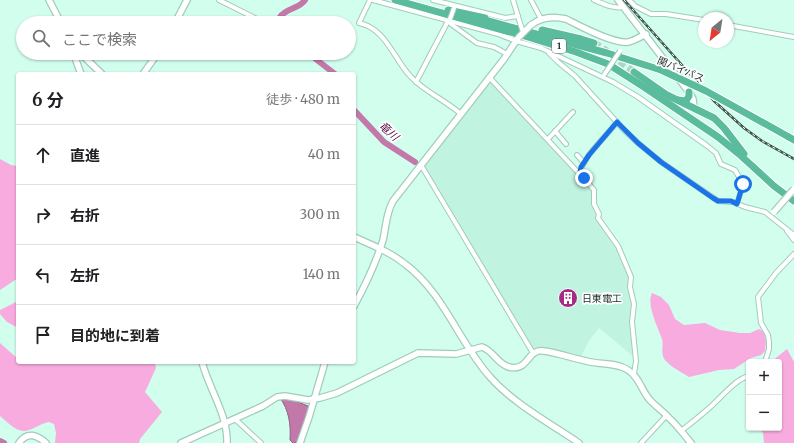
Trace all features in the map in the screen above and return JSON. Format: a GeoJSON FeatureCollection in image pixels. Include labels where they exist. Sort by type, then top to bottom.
{"type":"FeatureCollection","features":[{"type":"Feature","properties":{"kind":"highway","name":"1"},"geometry":{"type":"LineString","coordinates":[[395,0],[557,46],[592,57],[616,68],[718,137],[774,186],[794,201]]}},
{"type":"Feature","properties":{"kind":"highway","name":"1"},"geometry":{"type":"LineString","coordinates":[[412,0],[560,40]]}},
{"type":"Feature","properties":{"kind":"highway","name":"1"},"geometry":{"type":"LineString","coordinates":[[446,9],[567,35],[594,43]]}},
{"type":"Feature","properties":{"kind":"highway","name":"1"},"geometry":{"type":"LineString","coordinates":[[468,20],[560,40]]}},
{"type":"Feature","properties":{"kind":"highway","name":"関バイパス"},"geometry":{"type":"LineString","coordinates":[[560,40],[661,70],[706,91],[794,139]]}},
{"type":"Feature","properties":{"kind":"highway","name":"1"},"geometry":{"type":"LineString","coordinates":[[634,72],[658,90],[718,121],[758,171]]}},
{"type":"Feature","properties":{"kind":"highway"},"geometry":{"type":"LineString","coordinates":[[644,87],[683,111],[689,111],[694,108],[722,132],[747,162]]}},
{"type":"Feature","properties":{"kind":"highway"},"geometry":{"type":"LineString","coordinates":[[658,90],[684,101],[689,98],[689,92]]}},
{"type":"Feature","properties":{"kind":"street"},"geometry":{"type":"LineString","coordinates":[[49,0],[57,16]]}},
{"type":"Feature","properties":{"kind":"street"},"geometry":{"type":"LineString","coordinates":[[179,16],[187,0]]}},
{"type":"Feature","properties":{"kind":"street"},"geometry":{"type":"LineString","coordinates":[[219,0],[251,16]]}},
{"type":"Feature","properties":{"kind":"street"},"geometry":{"type":"LineString","coordinates":[[461,114],[442,99],[416,82],[404,69],[379,32],[359,23],[363,12],[371,0],[450,20],[517,40],[541,48],[549,53],[603,76],[638,96],[716,153],[721,164],[734,170],[743,184],[737,204]]}},
{"type":"Feature","properties":{"kind":"street"},"geometry":{"type":"LineString","coordinates":[[433,0],[454,7],[505,18],[518,16]]}},
{"type":"Feature","properties":{"kind":"street"},"geometry":{"type":"LineString","coordinates":[[514,0],[523,32]]}},
{"type":"Feature","properties":{"kind":"street"},"geometry":{"type":"LineString","coordinates":[[531,0],[541,19]]}},
{"type":"Feature","properties":{"kind":"street"},"geometry":{"type":"LineString","coordinates":[[594,0],[607,6],[620,8],[624,7]]}},
{"type":"Feature","properties":{"kind":"street"},"geometry":{"type":"LineString","coordinates":[[618,0],[646,34],[689,92],[693,99],[694,108]]}},
{"type":"Feature","properties":{"kind":"street"},"geometry":{"type":"LineString","coordinates":[[629,0],[651,14],[666,14],[698,19]]}},
{"type":"Feature","properties":{"kind":"street"},"geometry":{"type":"LineString","coordinates":[[416,82],[450,20],[454,7]]}},
{"type":"Feature","properties":{"kind":"street"},"geometry":{"type":"LineString","coordinates":[[356,302],[372,272],[380,249],[390,205],[523,32],[541,19],[555,18],[566,19],[611,39],[623,42],[636,40],[646,34]]}},
{"type":"Feature","properties":{"kind":"street"},"geometry":{"type":"LineString","coordinates":[[450,20],[451,24],[478,43],[494,47],[507,54]]}},
{"type":"Feature","properties":{"kind":"street"},"geometry":{"type":"LineString","coordinates":[[734,25],[794,37]]}},
{"type":"Feature","properties":{"kind":"street"},"geometry":{"type":"LineString","coordinates":[[603,76],[620,51]]}},
{"type":"Feature","properties":{"kind":"street"},"geometry":{"type":"LineString","coordinates":[[549,53],[575,76],[638,143],[661,162],[718,201],[731,201],[772,214],[794,240]]}},
{"type":"Feature","properties":{"kind":"street"},"geometry":{"type":"LineString","coordinates":[[78,60],[81,72]]}},
{"type":"Feature","properties":{"kind":"street"},"geometry":{"type":"LineString","coordinates":[[84,60],[100,72]]}},
{"type":"Feature","properties":{"kind":"street"},"geometry":{"type":"LineString","coordinates":[[144,72],[153,60]]}},
{"type":"Feature","properties":{"kind":"street"},"geometry":{"type":"LineString","coordinates":[[489,77],[580,173],[594,190],[594,204],[599,214],[598,218],[618,246],[631,277],[630,287],[634,304],[632,322],[636,361],[634,374]]}},
{"type":"Feature","properties":{"kind":"street"},"geometry":{"type":"LineString","coordinates":[[548,139],[573,112]]}},
{"type":"Feature","properties":{"kind":"street"},"geometry":{"type":"LineString","coordinates":[[580,173],[584,162],[617,122]]}},
{"type":"Feature","properties":{"kind":"street"},"geometry":{"type":"LineString","coordinates":[[555,131],[566,144]]}},
{"type":"Feature","properties":{"kind":"street"},"geometry":{"type":"LineString","coordinates":[[577,155],[584,162]]}},
{"type":"Feature","properties":{"kind":"street"},"geometry":{"type":"LineString","coordinates":[[421,165],[533,354]]}},
{"type":"Feature","properties":{"kind":"street"},"geometry":{"type":"LineString","coordinates":[[772,214],[794,189]]}},
{"type":"Feature","properties":{"kind":"street"},"geometry":{"type":"LineString","coordinates":[[785,229],[794,235]]}},
{"type":"Feature","properties":{"kind":"street"},"geometry":{"type":"LineString","coordinates":[[356,238],[396,257],[419,276],[431,290],[486,373],[502,390],[579,443]]}},
{"type":"Feature","properties":{"kind":"street"},"geometry":{"type":"LineString","coordinates":[[766,359],[769,349],[769,342],[768,335],[762,322],[758,297],[776,272],[794,254]]}},
{"type":"Feature","properties":{"kind":"street"},"geometry":{"type":"LineString","coordinates":[[181,443],[235,419],[280,396],[314,400],[337,393],[418,352],[456,354],[482,347],[491,352],[501,363],[508,367],[521,367],[536,351],[544,350],[587,362],[612,364],[626,368],[634,374],[649,399],[667,415],[692,443]]}},
{"type":"Feature","properties":{"kind":"street"},"geometry":{"type":"LineString","coordinates":[[203,364],[224,423],[227,443]]}},
{"type":"Feature","properties":{"kind":"street"},"geometry":{"type":"LineString","coordinates":[[300,443],[310,417],[324,364]]}},
{"type":"Feature","properties":{"kind":"street"},"geometry":{"type":"LineString","coordinates":[[681,431],[746,377]]}},
{"type":"Feature","properties":{"kind":"street"},"geometry":{"type":"LineString","coordinates":[[641,443],[667,415]]}},
{"type":"Feature","properties":{"kind":"street"},"geometry":{"type":"LineString","coordinates":[[235,419],[262,443]]}},
{"type":"Feature","properties":{"kind":"street"},"geometry":{"type":"LineString","coordinates":[[19,443],[26,436],[33,435],[39,437],[46,443]]}},
{"type":"Feature","properties":{"kind":"shaded area"},"geometry":{"type":"Polygon","coordinates":[[[488,82],[492,82],[593,190],[598,214],[596,217],[617,246],[630,277],[633,299],[635,358],[599,328],[590,339],[580,358],[543,347],[533,349],[424,166],[424,163],[488,82]]]}},
{"type":"Feature","properties":{"kind":"shaded area"},"geometry":{"type":"Polygon","coordinates":[[[0,159],[11,165],[16,166],[16,279],[0,290],[0,159]]]}},
{"type":"Feature","properties":{"kind":"shaded area"},"geometry":{"type":"Polygon","coordinates":[[[652,293],[661,297],[669,305],[675,319],[684,325],[705,323],[720,330],[740,333],[750,333],[759,329],[764,332],[766,341],[765,351],[761,355],[746,359],[746,361],[734,369],[719,370],[689,377],[670,365],[664,358],[662,352],[662,339],[651,310],[652,293]]]}},
{"type":"Feature","properties":{"kind":"shaded area"},"geometry":{"type":"Polygon","coordinates":[[[16,302],[16,327],[7,322],[0,314],[0,310],[16,302]]]}},
{"type":"Feature","properties":{"kind":"shaded area"},"geometry":{"type":"Polygon","coordinates":[[[0,343],[16,357],[16,364],[155,364],[156,368],[145,392],[162,412],[140,439],[139,443],[55,443],[56,433],[54,424],[49,422],[22,431],[11,426],[0,416],[0,343]]]}},
{"type":"Feature","properties":{"kind":"shaded area"},"geometry":{"type":"Polygon","coordinates":[[[787,349],[794,362],[794,443],[764,443],[761,431],[782,431],[782,359],[775,359],[787,349]]]}},
{"type":"Feature","properties":{"kind":"shaded area"},"geometry":{"type":"Polygon","coordinates":[[[280,398],[293,400],[308,406],[309,409],[297,443],[293,443],[290,440],[289,418],[286,408],[280,398]]]}},
{"type":"Feature","properties":{"kind":"waterway","name":"竜川"},"geometry":{"type":"LineString","coordinates":[[281,16],[305,0]]}},
{"type":"Feature","properties":{"kind":"waterway","name":"竜川"},"geometry":{"type":"LineString","coordinates":[[317,60],[332,72]]}},
{"type":"Feature","properties":{"kind":"waterway","name":"竜川"},"geometry":{"type":"LineString","coordinates":[[356,112],[384,142],[415,162]]}},
{"type":"Feature","properties":{"kind":"waterway"},"geometry":{"type":"LineString","coordinates":[[0,441],[4,443]]}},
{"type":"Feature","properties":{"kind":"tunnel"},"geometry":{"type":"LineString","coordinates":[[594,43],[634,72]]}},
{"type":"Feature","properties":{"kind":"railway"},"geometry":{"type":"LineString","coordinates":[[624,0],[714,101],[744,128],[762,141],[794,159]]}},
{"type":"Feature","properties":{"kind":"place","name":"日東電工"},"geometry":{"type":"Point","coordinates":[568,298]}},
{"type":"Feature","properties":{"kind":"route"},"geometry":{"type":"LineString","coordinates":[[584,178],[580,173],[581,167],[589,155],[617,122],[638,143],[661,162],[718,201],[731,201],[737,204],[743,184]]}}]}
